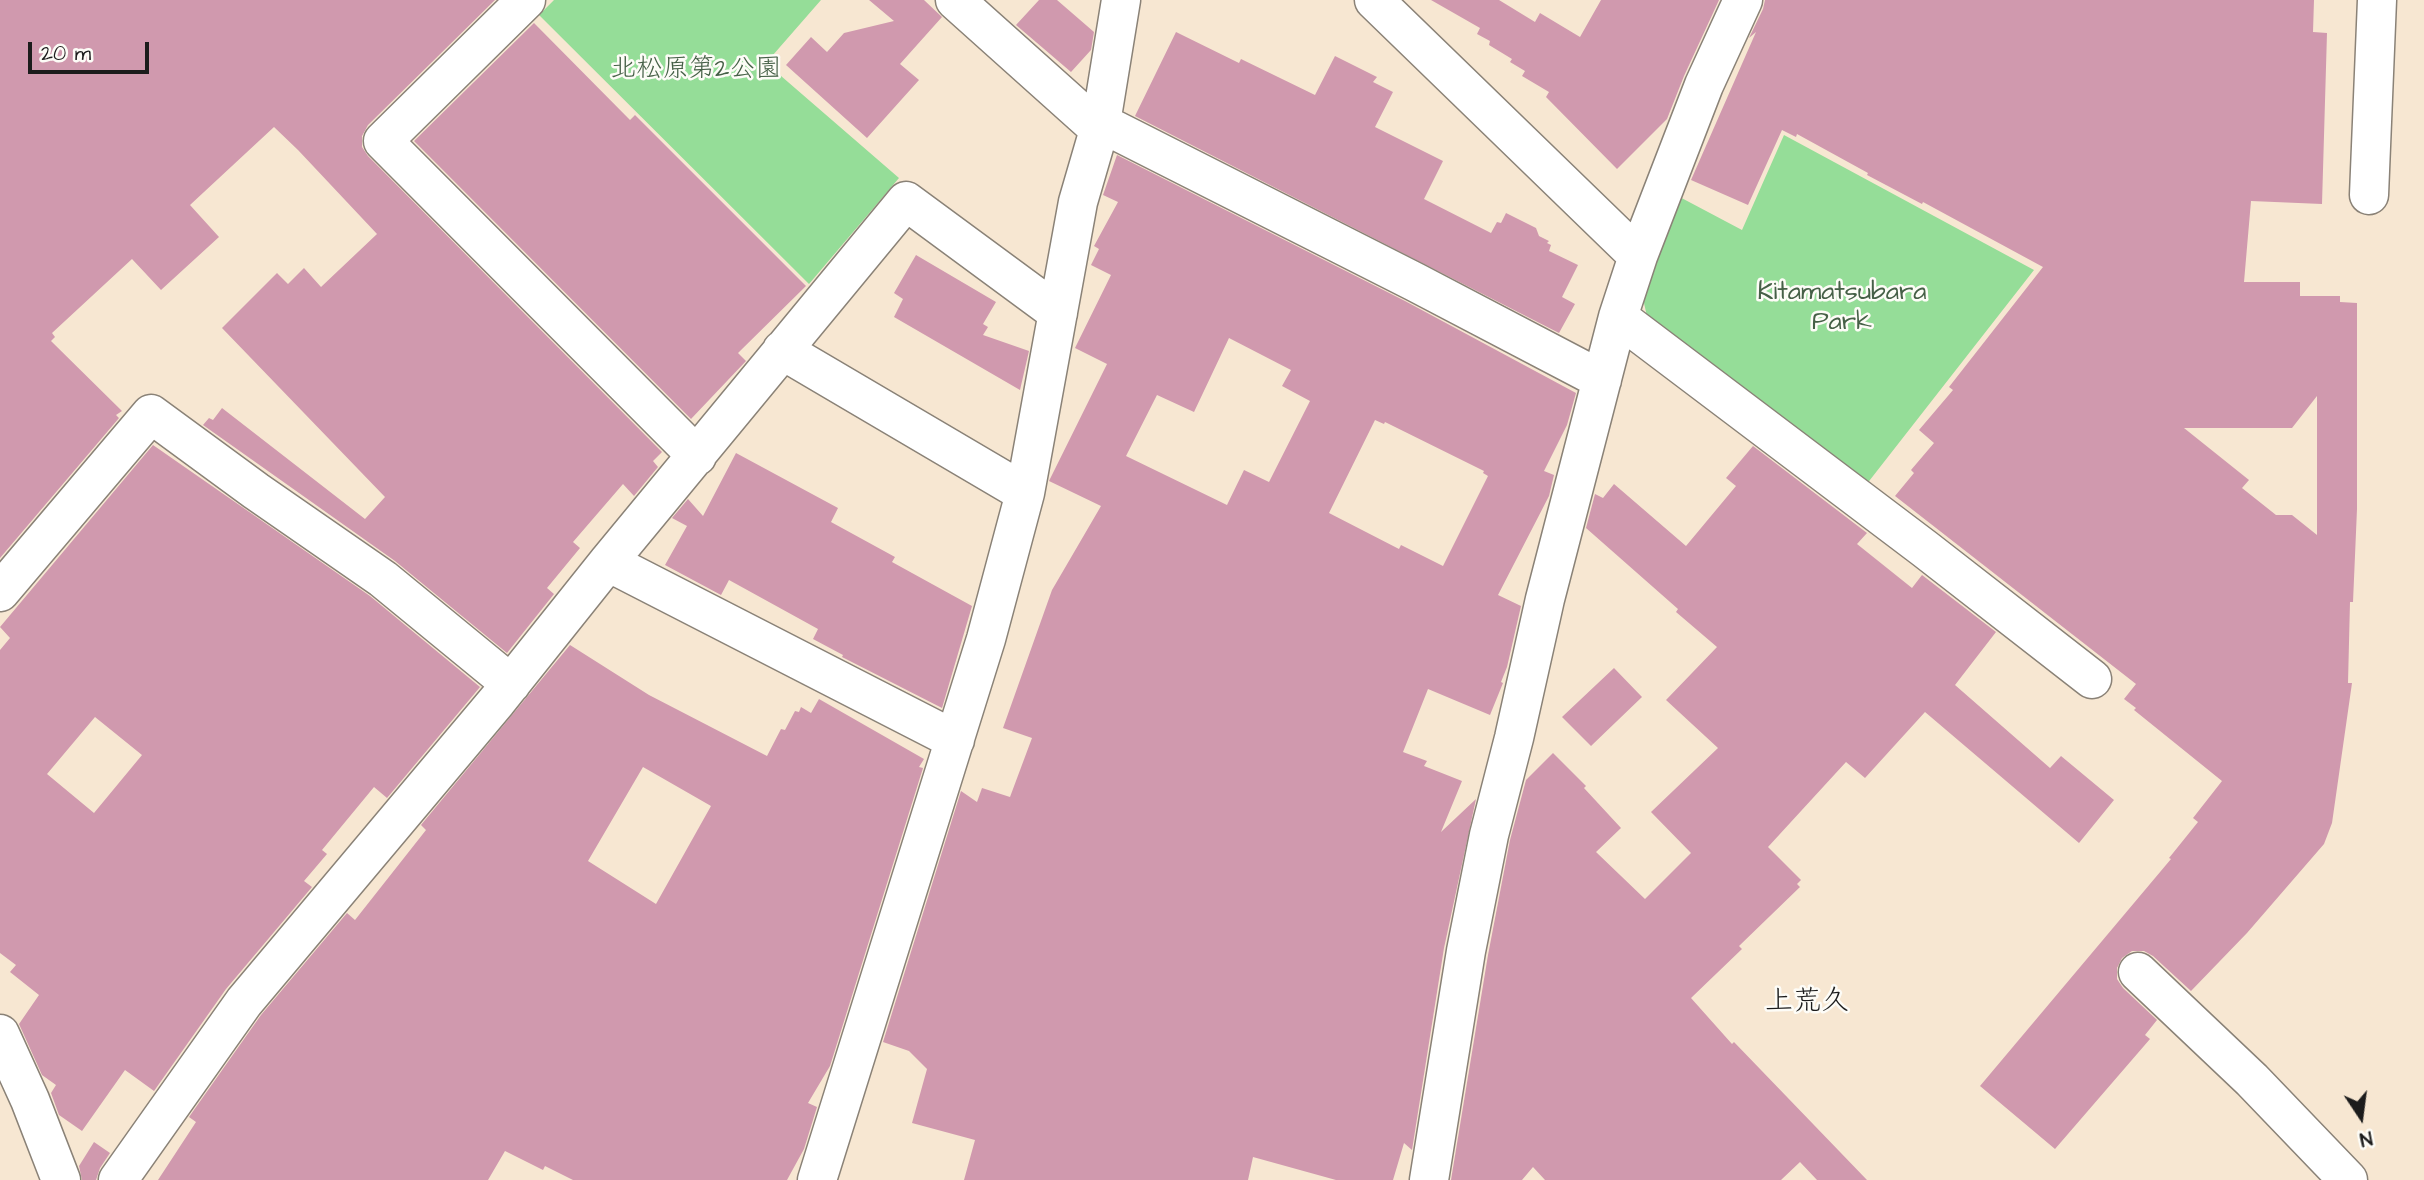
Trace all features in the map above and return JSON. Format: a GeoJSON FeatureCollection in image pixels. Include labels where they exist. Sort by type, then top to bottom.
{"type":"FeatureCollection","features":[{"type":"Feature","properties":{"kind":"street"},"geometry":{"type":"LineString","coordinates":[[526,0],[383,141],[697,456]]}},
{"type":"Feature","properties":{"kind":"street"},"geometry":{"type":"LineString","coordinates":[[956,0],[1100,126],[1415,282],[1602,380]]}},
{"type":"Feature","properties":{"kind":"street"},"geometry":{"type":"LineString","coordinates":[[817,1180],[986,639],[1025,493],[1078,201],[1100,126],[1121,0]]}},
{"type":"Feature","properties":{"kind":"street"},"geometry":{"type":"LineString","coordinates":[[1374,0],[1638,256]]}},
{"type":"Feature","properties":{"kind":"street"},"geometry":{"type":"LineString","coordinates":[[1429,1180],[1466,951],[1489,835],[1545,599],[1618,317],[1638,256],[1704,85],[1743,0]]}},
{"type":"Feature","properties":{"kind":"street"},"geometry":{"type":"LineString","coordinates":[[2369,195],[2377,0]]}},
{"type":"Feature","properties":{"kind":"street"},"geometry":{"type":"LineString","coordinates":[[118,1180],[244,1002],[511,684],[608,562],[906,201],[1058,313]]}},
{"type":"Feature","properties":{"kind":"street"},"geometry":{"type":"LineString","coordinates":[[1618,317],[1925,548],[2092,679]]}},
{"type":"Feature","properties":{"kind":"street"},"geometry":{"type":"LineString","coordinates":[[782,351],[1025,493]]}},
{"type":"Feature","properties":{"kind":"street"},"geometry":{"type":"LineString","coordinates":[[0,592],[150,414],[383,579],[511,684]]}},
{"type":"Feature","properties":{"kind":"street"},"geometry":{"type":"LineString","coordinates":[[608,562],[955,740]]}},
{"type":"Feature","properties":{"kind":"street"},"geometry":{"type":"LineString","coordinates":[[2138,972],[2252,1080],[2348,1180]]}},
{"type":"Feature","properties":{"kind":"street"},"geometry":{"type":"LineString","coordinates":[[0,1034],[30,1100],[61,1180]]}},
{"type":"Feature","properties":{"kind":"green space","name":"北松原第2公園"},"geometry":{"type":"Polygon","coordinates":[[[554,0],[821,0],[766,63],[899,178],[809,284],[539,15],[554,0]]]}},
{"type":"Feature","properties":{"kind":"green space","name":"Kitamatsubara Park"},"geometry":{"type":"Polygon","coordinates":[[[1784,135],[2034,270],[1866,485],[1648,321],[1642,294],[1674,194],[1742,230],[1784,135]]]}},
{"type":"Feature","properties":{"kind":"building"},"geometry":{"type":"Polygon","coordinates":[[[0,0],[495,0],[368,125],[362,136],[362,147],[662,452],[653,461],[658,467],[634,496],[623,484],[573,542],[580,548],[547,588],[554,594],[507,653],[395,561],[203,425],[209,418],[213,420],[222,408],[365,519],[385,497],[222,328],[277,273],[288,284],[304,268],[321,287],[377,234],[274,127],[190,205],[219,237],[161,290],[132,259],[52,333],[55,337],[51,341],[122,411],[116,415],[119,418],[0,558],[0,0]]]}},
{"type":"Feature","properties":{"kind":"building"},"geometry":{"type":"Polygon","coordinates":[[[869,0],[924,0],[942,17],[900,64],[919,80],[867,138],[786,65],[811,37],[827,52],[844,33],[894,21],[869,0]]]}},
{"type":"Feature","properties":{"kind":"building"},"geometry":{"type":"Polygon","coordinates":[[[1039,0],[1057,0],[1094,32],[1091,50],[1071,72],[1016,25],[1039,0]]]}},
{"type":"Feature","properties":{"kind":"building"},"geometry":{"type":"Polygon","coordinates":[[[1431,0],[1499,0],[1535,22],[1540,13],[1580,37],[1601,0],[1719,0],[1667,119],[1617,169],[1546,97],[1549,92],[1522,76],[1525,71],[1510,62],[1512,59],[1489,45],[1490,41],[1477,34],[1480,28],[1431,0]]]}},
{"type":"Feature","properties":{"kind":"building"},"geometry":{"type":"Polygon","coordinates":[[[1765,0],[2314,0],[2313,32],[2327,33],[2322,204],[2251,201],[2244,282],[2300,282],[2300,296],[2340,296],[2340,302],[2357,303],[2357,509],[2353,602],[2350,602],[2348,683],[2352,683],[2332,823],[2324,844],[2247,933],[2191,991],[2144,951],[2132,951],[2122,958],[2117,968],[2117,979],[2157,1020],[2145,1035],[2150,1039],[2055,1149],[1980,1086],[2171,859],[2169,858],[2198,822],[2193,818],[2222,781],[2124,699],[2136,684],[1895,496],[1914,473],[1911,470],[1934,443],[1919,430],[1953,390],[1949,387],[2043,267],[1867,175],[1868,173],[1797,134],[1796,137],[1782,130],[1748,205],[1691,180],[1756,32],[1749,38],[1765,0]],[[2317,396],[2292,428],[2184,428],[2249,480],[2242,488],[2276,515],[2292,515],[2317,535],[2317,396]]]}},
{"type":"Feature","properties":{"kind":"building"},"geometry":{"type":"Polygon","coordinates":[[[534,23],[630,120],[635,115],[806,286],[738,353],[746,361],[691,419],[414,141],[534,23]]]}},
{"type":"Feature","properties":{"kind":"building"},"geometry":{"type":"Polygon","coordinates":[[[1176,32],[1239,63],[1241,59],[1315,95],[1335,56],[1377,77],[1373,82],[1393,92],[1375,127],[1443,161],[1424,199],[1491,233],[1506,213],[1536,228],[1539,236],[1549,241],[1549,251],[1578,265],[1562,297],[1575,304],[1559,333],[1135,116],[1176,32]]]}},
{"type":"Feature","properties":{"kind":"building"},"geometry":{"type":"Polygon","coordinates":[[[1117,155],[1405,301],[1576,393],[1567,425],[1544,471],[1554,475],[1549,496],[1498,595],[1521,606],[1501,682],[1503,683],[1490,715],[1428,689],[1403,752],[1427,761],[1424,766],[1462,781],[1441,832],[1476,799],[1444,948],[1412,1150],[1404,1143],[1393,1180],[1336,1180],[1253,1157],[1248,1180],[964,1180],[975,1140],[912,1123],[927,1069],[909,1051],[883,1042],[961,791],[977,802],[982,788],[1010,797],[1032,738],[1003,728],[1052,590],[1101,506],[1049,481],[1107,364],[1075,348],[1111,275],[1091,265],[1099,249],[1094,246],[1118,202],[1103,195],[1117,155]],[[1229,338],[1194,412],[1157,395],[1126,456],[1227,505],[1244,470],[1269,482],[1310,401],[1282,386],[1291,370],[1229,338]],[[1375,420],[1329,513],[1399,549],[1401,545],[1443,566],[1488,476],[1484,471],[1385,422],[1384,424],[1375,420]]]}},
{"type":"Feature","properties":{"kind":"building"},"geometry":{"type":"Polygon","coordinates":[[[916,255],[996,302],[983,324],[988,327],[983,335],[1029,351],[1020,390],[894,317],[903,299],[894,293],[916,255]]]}},
{"type":"Feature","properties":{"kind":"building"},"geometry":{"type":"Polygon","coordinates":[[[153,445],[370,596],[480,687],[387,798],[374,787],[322,850],[327,854],[304,881],[312,887],[226,989],[154,1091],[125,1070],[82,1131],[59,1115],[51,1093],[56,1085],[42,1075],[19,1024],[39,995],[10,972],[16,965],[0,953],[0,650],[10,638],[0,627],[153,445]],[[95,717],[47,774],[94,813],[142,755],[95,717]]]}},
{"type":"Feature","properties":{"kind":"building"},"geometry":{"type":"Polygon","coordinates":[[[1753,446],[1867,533],[1857,544],[1912,588],[1922,575],[1996,632],[1955,685],[2050,768],[2061,756],[2114,800],[2079,843],[1925,712],[1865,778],[1846,762],[1768,847],[1801,880],[1797,884],[1800,887],[1739,946],[1742,949],[1691,998],[1732,1044],[1734,1042],[1867,1180],[1817,1180],[1800,1162],[1781,1180],[1545,1180],[1533,1167],[1522,1180],[1451,1180],[1488,955],[1510,840],[1526,780],[1553,753],[1586,786],[1584,788],[1621,828],[1596,852],[1645,899],[1691,853],[1651,812],[1718,748],[1666,700],[1717,647],[1586,528],[1595,494],[1603,498],[1614,484],[1686,546],[1736,486],[1726,478],[1753,446]]]}},
{"type":"Feature","properties":{"kind":"building"},"geometry":{"type":"Polygon","coordinates":[[[736,453],[838,508],[831,522],[895,557],[892,562],[972,606],[942,708],[842,657],[843,655],[813,639],[818,629],[729,580],[721,595],[665,565],[687,526],[672,518],[688,499],[703,516],[736,453]]]}},
{"type":"Feature","properties":{"kind":"building"},"geometry":{"type":"Polygon","coordinates":[[[570,645],[649,695],[767,756],[781,729],[785,730],[795,711],[799,712],[801,707],[811,713],[819,699],[924,759],[919,767],[923,768],[830,1066],[808,1103],[817,1107],[804,1149],[787,1180],[573,1180],[545,1166],[543,1170],[505,1151],[488,1180],[158,1180],[196,1122],[189,1117],[261,1015],[347,913],[355,920],[426,830],[421,825],[570,645]],[[643,767],[588,861],[656,904],[711,806],[643,767]]]}},
{"type":"Feature","properties":{"kind":"building"},"geometry":{"type":"Polygon","coordinates":[[[1614,668],[1642,697],[1591,746],[1562,717],[1614,668]]]}},
{"type":"Feature","properties":{"kind":"building"},"geometry":{"type":"Polygon","coordinates":[[[94,1142],[110,1153],[96,1180],[82,1180],[79,1166],[94,1142]]]}},
{"type":"Feature","properties":{"kind":"district","name":"上荒久"},"geometry":{"type":"Point","coordinates":[1807,1003]}}]}
